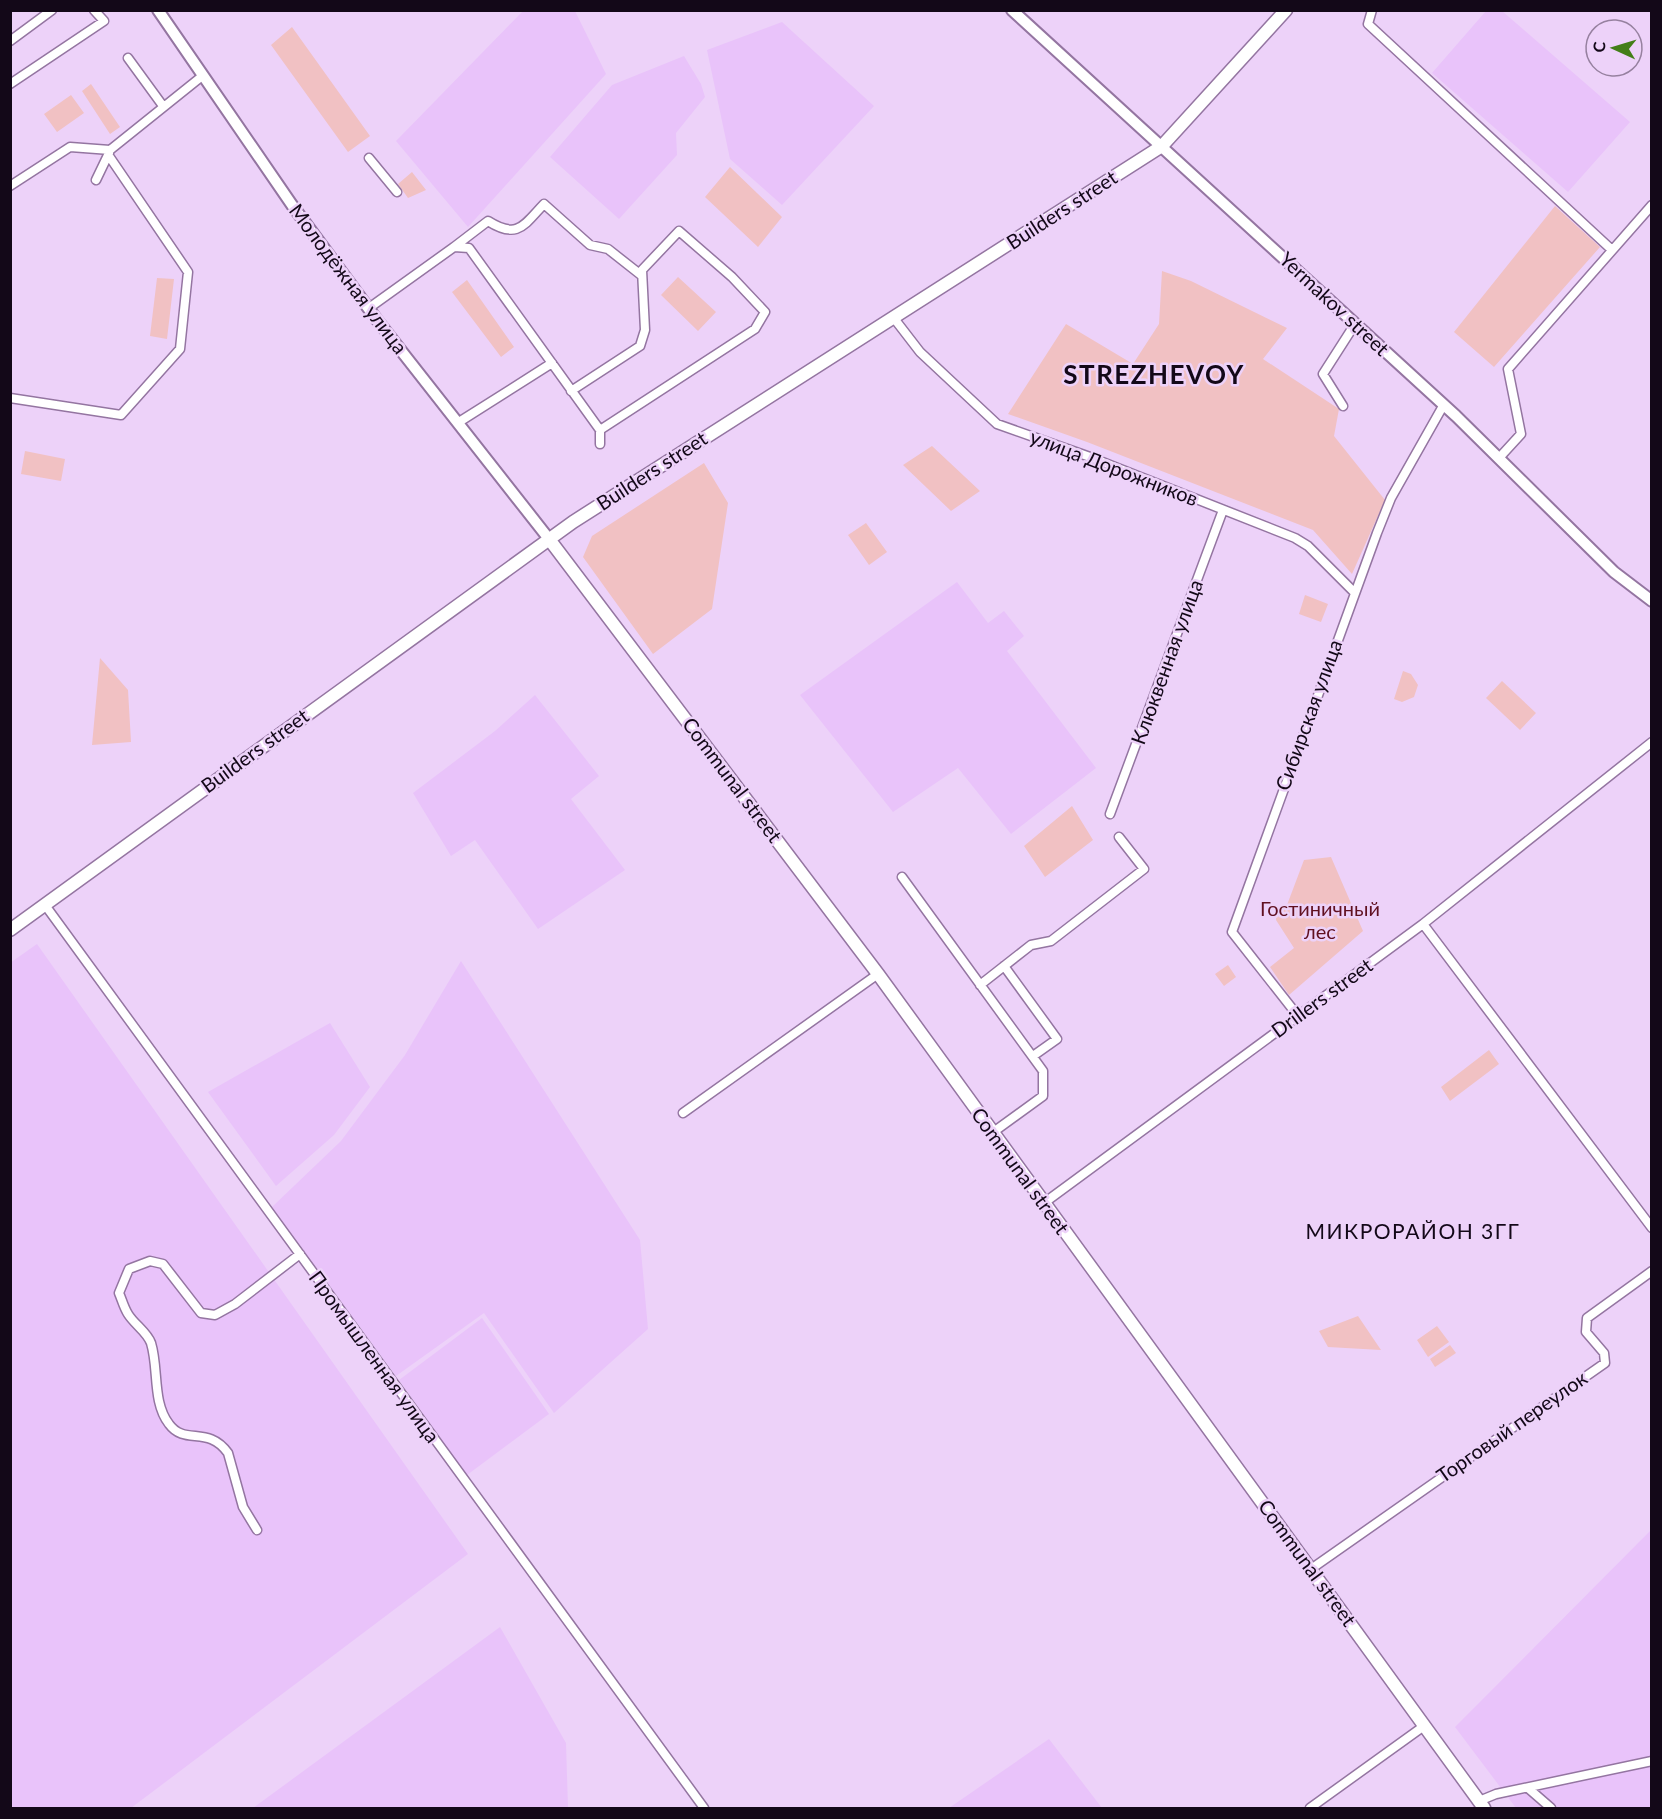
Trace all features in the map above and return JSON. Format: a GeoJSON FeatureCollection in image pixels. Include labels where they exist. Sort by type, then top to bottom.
{"type":"FeatureCollection","features":[{"type":"Feature","properties":{"kind":"main road","name":"Builders street"},"geometry":{"type":"LineString","coordinates":[[10,930],[549,539],[1162,146],[1286,10]]}},
{"type":"Feature","properties":{"kind":"main road","name":"Communal street"},"geometry":{"type":"LineString","coordinates":[[549,539],[878,974],[1481,1805]]}},
{"type":"Feature","properties":{"kind":"street"},"geometry":{"type":"LineString","coordinates":[[10,41],[52,10]]}},
{"type":"Feature","properties":{"kind":"street"},"geometry":{"type":"LineString","coordinates":[[10,84],[104,21],[94,10]]}},
{"type":"Feature","properties":{"kind":"street","name":"Молодёжная улица"},"geometry":{"type":"LineString","coordinates":[[158,10],[201,77],[369,308],[549,539]]}},
{"type":"Feature","properties":{"kind":"street","name":"Yermakov street"},"geometry":{"type":"LineString","coordinates":[[1012,10],[1499,458],[1614,572],[1652,601]]}},
{"type":"Feature","properties":{"kind":"street"},"geometry":{"type":"LineString","coordinates":[[1372,10],[1368,24],[1612,250]]}},
{"type":"Feature","properties":{"kind":"street"},"geometry":{"type":"LineString","coordinates":[[128,58],[164,106]]}},
{"type":"Feature","properties":{"kind":"street"},"geometry":{"type":"LineString","coordinates":[[96,180],[109,153],[201,77]]}},
{"type":"Feature","properties":{"kind":"street"},"geometry":{"type":"LineString","coordinates":[[10,186],[70,147],[109,153],[188,272],[180,349],[121,415],[10,398]]}},
{"type":"Feature","properties":{"kind":"street"},"geometry":{"type":"LineString","coordinates":[[369,158],[397,192]]}},
{"type":"Feature","properties":{"kind":"street"},"geometry":{"type":"LineString","coordinates":[[369,308],[488,221],[513,230],[520,229],[544,204],[590,245],[609,249],[641,274]]}},
{"type":"Feature","properties":{"kind":"street"},"geometry":{"type":"LineString","coordinates":[[1499,458],[1521,434],[1516,397],[1508,369],[1652,205]]}},
{"type":"Feature","properties":{"kind":"street"},"geometry":{"type":"LineString","coordinates":[[571,391],[640,346],[645,330],[641,274],[680,231],[732,277],[765,312],[755,330],[600,430]]}},
{"type":"Feature","properties":{"kind":"street"},"geometry":{"type":"LineString","coordinates":[[454,247],[469,248],[600,430],[600,444]]}},
{"type":"Feature","properties":{"kind":"street","name":"улица Дорожников"},"geometry":{"type":"LineString","coordinates":[[893,317],[921,352],[997,424],[1295,538],[1308,546],[1354,592]]}},
{"type":"Feature","properties":{"kind":"street"},"geometry":{"type":"LineString","coordinates":[[1342,406],[1323,374],[1355,324]]}},
{"type":"Feature","properties":{"kind":"street"},"geometry":{"type":"LineString","coordinates":[[459,422],[552,363]]}},
{"type":"Feature","properties":{"kind":"street","name":"Сибирская улица"},"geometry":{"type":"LineString","coordinates":[[1298,1016],[1232,932],[1354,592],[1391,498],[1443,406]]}},
{"type":"Feature","properties":{"kind":"street","name":"Клюквенная улица"},"geometry":{"type":"LineString","coordinates":[[1110,814],[1224,510]]}},
{"type":"Feature","properties":{"kind":"street","name":"Drillers street"},"geometry":{"type":"LineString","coordinates":[[1044,1203],[1423,924],[1652,742]]}},
{"type":"Feature","properties":{"kind":"street"},"geometry":{"type":"LineString","coordinates":[[980,985],[1031,945],[1051,941],[1144,869],[1119,837]]}},
{"type":"Feature","properties":{"kind":"street"},"geometry":{"type":"LineString","coordinates":[[902,877],[1043,1071],[1043,1096],[992,1132]]}},
{"type":"Feature","properties":{"kind":"street","name":"Промышленная улица"},"geometry":{"type":"LineString","coordinates":[[45,905],[704,1809]]}},
{"type":"Feature","properties":{"kind":"street"},"geometry":{"type":"LineString","coordinates":[[1423,924],[1652,1228]]}},
{"type":"Feature","properties":{"kind":"street"},"geometry":{"type":"LineString","coordinates":[[1004,966],[1057,1039],[1033,1056]]}},
{"type":"Feature","properties":{"kind":"street"},"geometry":{"type":"LineString","coordinates":[[683,1113],[878,974]]}},
{"type":"Feature","properties":{"kind":"street"},"geometry":{"type":"LineString","coordinates":[[257,1530],[243,1508],[224,1446],[213,1437],[180,1434],[168,1424],[159,1402],[150,1341],[127,1313],[119,1293],[129,1269],[150,1261],[163,1264],[201,1313],[214,1315],[235,1304],[300,1254]]}},
{"type":"Feature","properties":{"kind":"street","name":"Торговый переулок"},"geometry":{"type":"LineString","coordinates":[[1311,1569],[1605,1363],[1604,1353],[1586,1332],[1587,1318],[1652,1271]]}},
{"type":"Feature","properties":{"kind":"street"},"geometry":{"type":"LineString","coordinates":[[1310,1809],[1424,1726]]}},
{"type":"Feature","properties":{"kind":"street"},"geometry":{"type":"LineString","coordinates":[[1481,1805],[1496,1794],[1652,1761]]}},
{"type":"Feature","properties":{"kind":"street"},"geometry":{"type":"LineString","coordinates":[[1528,1788],[1551,1809]]}},
{"type":"Feature","properties":{"kind":"shaded area"},"geometry":{"type":"Polygon","coordinates":[[[523,11],[575,11],[606,74],[468,227],[396,141],[523,11]]]}},
{"type":"Feature","properties":{"kind":"shaded area"},"geometry":{"type":"Polygon","coordinates":[[[1486,11],[1502,11],[1630,122],[1568,192],[1432,73],[1486,11]]]}},
{"type":"Feature","properties":{"kind":"shaded area"},"geometry":{"type":"Polygon","coordinates":[[[782,22],[874,106],[782,205],[730,159],[707,50],[782,22]]]}},
{"type":"Feature","properties":{"kind":"shaded area"},"geometry":{"type":"Polygon","coordinates":[[[684,56],[701,84],[705,97],[676,133],[677,155],[619,219],[550,157],[612,85],[684,56]]]}},
{"type":"Feature","properties":{"kind":"shaded area"},"geometry":{"type":"Polygon","coordinates":[[[957,582],[988,623],[1004,611],[1024,636],[1007,651],[1096,768],[1011,834],[958,768],[893,812],[800,695],[957,582]]]}},
{"type":"Feature","properties":{"kind":"shaded area"},"geometry":{"type":"Polygon","coordinates":[[[535,695],[599,776],[571,799],[625,870],[538,929],[475,840],[451,856],[413,793],[495,731],[535,695]]]}},
{"type":"Feature","properties":{"kind":"shaded area"},"geometry":{"type":"Polygon","coordinates":[[[37,944],[468,1554],[131,1808],[11,1808],[10,963],[37,944]]]}},
{"type":"Feature","properties":{"kind":"shaded area"},"geometry":{"type":"Polygon","coordinates":[[[461,961],[640,1240],[648,1329],[554,1413],[484,1313],[396,1376],[272,1207],[341,1141],[405,1055],[461,961]]]}},
{"type":"Feature","properties":{"kind":"shaded area"},"geometry":{"type":"Polygon","coordinates":[[[330,1023],[370,1087],[334,1135],[276,1186],[208,1092],[330,1023]]]}},
{"type":"Feature","properties":{"kind":"shaded area"},"geometry":{"type":"Polygon","coordinates":[[[482,1318],[549,1414],[467,1475],[399,1380],[482,1318]]]}},
{"type":"Feature","properties":{"kind":"shaded area"},"geometry":{"type":"Polygon","coordinates":[[[1651,1530],[1651,1808],[1516,1808],[1455,1727],[1651,1530]]]}},
{"type":"Feature","properties":{"kind":"shaded area"},"geometry":{"type":"Polygon","coordinates":[[[500,1627],[566,1743],[568,1808],[253,1808],[500,1627]]]}},
{"type":"Feature","properties":{"kind":"shaded area"},"geometry":{"type":"Polygon","coordinates":[[[1049,1739],[1102,1808],[949,1808],[1049,1739]]]}},
{"type":"Feature","properties":{"kind":"green space"},"geometry":{"type":"Polygon","coordinates":[[[292,27],[370,136],[348,152],[271,45],[292,27]]]}},
{"type":"Feature","properties":{"kind":"green space"},"geometry":{"type":"Polygon","coordinates":[[[91,84],[120,127],[110,134],[82,91],[91,84]]]}},
{"type":"Feature","properties":{"kind":"green space"},"geometry":{"type":"Polygon","coordinates":[[[71,95],[84,113],[57,132],[44,114],[71,95]]]}},
{"type":"Feature","properties":{"kind":"green space"},"geometry":{"type":"Polygon","coordinates":[[[730,167],[782,217],[758,247],[705,197],[730,167]]]}},
{"type":"Feature","properties":{"kind":"green space"},"geometry":{"type":"Polygon","coordinates":[[[412,172],[426,190],[408,198],[398,184],[412,172]]]}},
{"type":"Feature","properties":{"kind":"green space"},"geometry":{"type":"Polygon","coordinates":[[[1555,206],[1600,247],[1494,367],[1454,332],[1555,206]]]}},
{"type":"Feature","properties":{"kind":"green space"},"geometry":{"type":"Polygon","coordinates":[[[1162,271],[1191,281],[1287,328],[1263,359],[1339,409],[1334,436],[1385,500],[1352,574],[1313,530],[1087,442],[1008,414],[1066,324],[1133,364],[1159,324],[1162,271]]]}},
{"type":"Feature","properties":{"kind":"green space"},"geometry":{"type":"Polygon","coordinates":[[[678,277],[716,312],[698,331],[661,295],[678,277]]]}},
{"type":"Feature","properties":{"kind":"green space"},"geometry":{"type":"Polygon","coordinates":[[[157,278],[174,279],[167,339],[150,336],[157,278]]]}},
{"type":"Feature","properties":{"kind":"green space"},"geometry":{"type":"Polygon","coordinates":[[[467,280],[514,347],[501,357],[452,292],[467,280]]]}},
{"type":"Feature","properties":{"kind":"green space"},"geometry":{"type":"Polygon","coordinates":[[[932,446],[980,491],[951,511],[903,465],[932,446]]]}},
{"type":"Feature","properties":{"kind":"green space"},"geometry":{"type":"Polygon","coordinates":[[[25,451],[65,459],[61,481],[21,474],[25,451]]]}},
{"type":"Feature","properties":{"kind":"green space"},"geometry":{"type":"Polygon","coordinates":[[[704,463],[728,503],[712,609],[653,654],[583,557],[592,536],[704,463]]]}},
{"type":"Feature","properties":{"kind":"green space"},"geometry":{"type":"Polygon","coordinates":[[[866,523],[887,552],[869,565],[848,535],[866,523]]]}},
{"type":"Feature","properties":{"kind":"green space"},"geometry":{"type":"Polygon","coordinates":[[[1305,595],[1328,604],[1321,622],[1299,614],[1305,595]]]}},
{"type":"Feature","properties":{"kind":"green space"},"geometry":{"type":"Polygon","coordinates":[[[100,658],[128,690],[131,742],[92,745],[100,658]]]}},
{"type":"Feature","properties":{"kind":"green space"},"geometry":{"type":"Polygon","coordinates":[[[1403,671],[1411,674],[1418,685],[1414,697],[1402,702],[1394,699],[1403,671]]]}},
{"type":"Feature","properties":{"kind":"green space"},"geometry":{"type":"Polygon","coordinates":[[[1502,681],[1536,713],[1520,730],[1486,698],[1502,681]]]}},
{"type":"Feature","properties":{"kind":"green space"},"geometry":{"type":"Polygon","coordinates":[[[1072,806],[1093,840],[1045,877],[1024,846],[1072,806]]]}},
{"type":"Feature","properties":{"kind":"green space","name":"Гостиничный лес"},"geometry":{"type":"Polygon","coordinates":[[[1331,857],[1363,931],[1289,995],[1270,967],[1294,948],[1276,920],[1277,907],[1287,905],[1304,860],[1331,857]]]}},
{"type":"Feature","properties":{"kind":"green space"},"geometry":{"type":"Polygon","coordinates":[[[1228,965],[1236,977],[1224,986],[1215,974],[1228,965]]]}},
{"type":"Feature","properties":{"kind":"green space"},"geometry":{"type":"Polygon","coordinates":[[[1489,1050],[1499,1064],[1450,1101],[1441,1087],[1489,1050]]]}},
{"type":"Feature","properties":{"kind":"green space"},"geometry":{"type":"Polygon","coordinates":[[[1358,1316],[1381,1350],[1328,1347],[1319,1331],[1358,1316]]]}},
{"type":"Feature","properties":{"kind":"green space"},"geometry":{"type":"Polygon","coordinates":[[[1437,1326],[1449,1342],[1428,1357],[1417,1340],[1437,1326]]]}},
{"type":"Feature","properties":{"kind":"green space"},"geometry":{"type":"Polygon","coordinates":[[[1450,1345],[1456,1353],[1435,1367],[1430,1359],[1450,1345]]]}},
{"type":"Feature","properties":{"kind":"district","name":"STREZHEVOY"},"geometry":{"type":"Point","coordinates":[1154,375]}},
{"type":"Feature","properties":{"kind":"district","name":"МИКРОРАЙОН 3ГГ"},"geometry":{"type":"Point","coordinates":[1413,1232]}}]}
